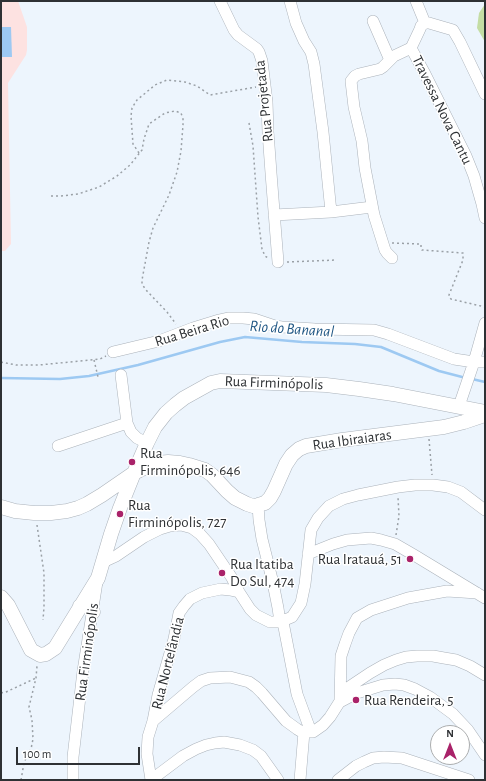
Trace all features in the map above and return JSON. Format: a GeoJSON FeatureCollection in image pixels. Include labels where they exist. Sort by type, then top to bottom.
{"type":"FeatureCollection","features":[{"type":"Feature","properties":{"kind":"main road","name":"Rua Firminópolis"},"geometry":{"type":"LineString","coordinates":[[1,597],[8,605],[31,650],[40,655],[46,654],[55,648],[86,609],[98,578],[111,534],[134,473],[155,427],[166,413],[175,405],[184,398],[211,383],[220,381],[326,385],[359,388],[460,402],[479,414]]}},
{"type":"Feature","properties":{"kind":"main road"},"geometry":{"type":"LineString","coordinates":[[458,424],[460,402]]}},
{"type":"Feature","properties":{"kind":"main road","name":"Rua Ibiraiaras"},"geometry":{"type":"LineString","coordinates":[[258,505],[265,503],[270,498],[286,464],[292,455],[299,449],[306,446],[458,424],[479,414]]}},
{"type":"Feature","properties":{"kind":"main road"},"geometry":{"type":"LineString","coordinates":[[1,507],[15,511],[34,513],[51,513],[78,508],[102,495],[134,473],[158,463],[180,463],[205,470],[212,475],[227,491],[242,502],[253,506],[258,505]]}},
{"type":"Feature","properties":{"kind":"street","name":"Rua Projetada"},"geometry":{"type":"LineString","coordinates":[[220,1],[234,30],[259,52],[262,60],[267,102],[270,172],[278,262]]}},
{"type":"Feature","properties":{"kind":"street"},"geometry":{"type":"LineString","coordinates":[[416,1],[425,23]]}},
{"type":"Feature","properties":{"kind":"street"},"geometry":{"type":"LineString","coordinates":[[290,2],[296,23],[311,52],[314,64],[331,212]]}},
{"type":"Feature","properties":{"kind":"street"},"geometry":{"type":"LineString","coordinates":[[373,21],[390,60]]}},
{"type":"Feature","properties":{"kind":"street"},"geometry":{"type":"LineString","coordinates":[[392,258],[387,253],[376,224],[364,168],[362,141],[354,107],[351,81],[359,74],[384,67],[394,56],[411,48],[421,26],[425,23],[429,23],[452,30],[460,42],[485,94]]}},
{"type":"Feature","properties":{"kind":"street","name":"Travessa Nova Cantu"},"geometry":{"type":"LineString","coordinates":[[411,48],[466,156],[474,176],[485,218]]}},
{"type":"Feature","properties":{"kind":"street"},"geometry":{"type":"LineString","coordinates":[[274,215],[331,212],[372,206]]}},
{"type":"Feature","properties":{"kind":"street","name":"Rua Beira Rio"},"geometry":{"type":"LineString","coordinates":[[113,352],[159,341],[181,332],[219,320],[236,318],[254,319],[282,327],[374,330],[454,359],[477,365]]}},
{"type":"Feature","properties":{"kind":"street"},"geometry":{"type":"LineString","coordinates":[[460,402],[477,365],[479,342],[485,323]]}},
{"type":"Feature","properties":{"kind":"street"},"geometry":{"type":"LineString","coordinates":[[121,374],[126,423],[131,432],[137,438],[147,442]]}},
{"type":"Feature","properties":{"kind":"street"},"geometry":{"type":"LineString","coordinates":[[58,446],[126,423]]}},
{"type":"Feature","properties":{"kind":"street"},"geometry":{"type":"LineString","coordinates":[[103,562],[116,556],[154,532],[170,526],[192,528],[209,544],[232,578],[250,609],[256,615],[270,622],[282,622],[292,617],[301,603],[305,584],[311,530],[318,518],[329,506],[343,499],[358,495],[398,487],[433,485],[448,487],[461,492],[485,510]]}},
{"type":"Feature","properties":{"kind":"street"},"geometry":{"type":"LineString","coordinates":[[258,505],[262,539],[307,732],[300,780]]}},
{"type":"Feature","properties":{"kind":"street"},"geometry":{"type":"LineString","coordinates":[[308,554],[347,540],[372,538],[381,540],[395,544],[481,596]]}},
{"type":"Feature","properties":{"kind":"street"},"geometry":{"type":"LineString","coordinates":[[107,547],[117,548],[131,546]]}},
{"type":"Feature","properties":{"kind":"street","name":"Rua Nortelândia"},"geometry":{"type":"LineString","coordinates":[[151,780],[147,754],[148,736],[174,639],[179,613],[190,599],[202,593],[221,590],[239,592]]}},
{"type":"Feature","properties":{"kind":"street"},"geometry":{"type":"LineString","coordinates":[[340,702],[341,656],[344,644],[357,618],[371,610],[408,598],[447,591],[481,596]]}},
{"type":"Feature","properties":{"kind":"street","name":"Rua Firminópolis"},"geometry":{"type":"LineString","coordinates":[[73,780],[73,757],[83,671],[86,609]]}},
{"type":"Feature","properties":{"kind":"street"},"geometry":{"type":"LineString","coordinates":[[153,721],[193,686],[210,678],[230,677],[248,682],[262,693],[286,721],[292,726],[307,732],[318,729],[330,717],[349,687],[384,665],[406,657],[433,656],[456,660],[485,675]]}},
{"type":"Feature","properties":{"kind":"street"},"geometry":{"type":"LineString","coordinates":[[340,702],[357,693],[383,685],[404,685],[415,689],[430,697],[453,714],[468,730],[485,755]]}},
{"type":"Feature","properties":{"kind":"street"},"geometry":{"type":"LineString","coordinates":[[151,780],[183,756],[196,749],[206,745],[224,742],[240,745],[253,750],[261,756],[278,780]]}},
{"type":"Feature","properties":{"kind":"street"},"geometry":{"type":"LineString","coordinates":[[338,780],[356,766],[374,758],[384,757],[402,758],[469,780]]}},
{"type":"Feature","properties":{"kind":"path"},"geometry":{"type":"LineString","coordinates":[[139,153],[133,144],[131,116],[132,108],[137,100],[155,85],[168,80],[185,82],[197,86],[210,95],[265,86]]}},
{"type":"Feature","properties":{"kind":"path"},"geometry":{"type":"LineString","coordinates":[[50,196],[78,194],[99,187],[117,176],[130,165],[142,150],[149,124],[165,113],[175,111],[181,113],[183,126],[178,167],[169,195],[153,228],[142,280],[143,286],[167,312],[181,332]]}},
{"type":"Feature","properties":{"kind":"path"},"geometry":{"type":"LineString","coordinates":[[382,240],[389,242],[421,244],[422,250],[463,253],[463,260],[448,296],[451,299],[485,307]]}},
{"type":"Feature","properties":{"kind":"path"},"geometry":{"type":"LineString","coordinates":[[1,362],[39,365],[100,359],[113,352]]}},
{"type":"Feature","properties":{"kind":"path"},"geometry":{"type":"LineString","coordinates":[[94,360],[98,377]]}},
{"type":"Feature","properties":{"kind":"path"},"geometry":{"type":"LineString","coordinates":[[429,429],[433,485]]}},
{"type":"Feature","properties":{"kind":"path"},"geometry":{"type":"LineString","coordinates":[[395,544],[399,516],[398,487]]}},
{"type":"Feature","properties":{"kind":"path"},"geometry":{"type":"LineString","coordinates":[[34,513],[44,573],[43,620]]}},
{"type":"Feature","properties":{"kind":"path"},"geometry":{"type":"LineString","coordinates":[[1,693],[36,678],[29,707],[32,720],[33,739],[31,749],[24,763],[21,780]]}},
{"type":"Feature","properties":{"kind":"shaded area"},"geometry":{"type":"Polygon","coordinates":[[[1,1],[18,1],[27,27],[26,55],[8,83],[11,244],[5,251],[1,251],[1,1]]]}},
{"type":"Feature","properties":{"kind":"green space"},"geometry":{"type":"Polygon","coordinates":[[[485,4],[485,42],[477,28],[479,13],[485,4]]]}},
{"type":"Feature","properties":{"kind":"water"},"geometry":{"type":"Polygon","coordinates":[[[1,27],[11,27],[12,57],[1,57],[1,27]]]}},
{"type":"Feature","properties":{"kind":"waterway","name":"Rio do Bananal"},"geometry":{"type":"LineString","coordinates":[[1,378],[60,379],[89,376],[138,365],[220,342],[245,337],[381,347],[439,371],[466,378]]}},
{"type":"Feature","properties":{"kind":"waterway","name":"Rio do Bananal"},"geometry":{"type":"LineString","coordinates":[[472,379],[485,382]]}},
{"type":"Feature","properties":{"kind":"place","name":"Rua Firminópolis, 646"},"geometry":{"type":"Point","coordinates":[132,462]}},
{"type":"Feature","properties":{"kind":"place","name":"Rua Firminópolis, 727"},"geometry":{"type":"Point","coordinates":[120,514]}},
{"type":"Feature","properties":{"kind":"place","name":"Rua Iratauá, 51"},"geometry":{"type":"Point","coordinates":[410,559]}},
{"type":"Feature","properties":{"kind":"place","name":"Rua Itatiba Do Sul, 474"},"geometry":{"type":"Point","coordinates":[222,573]}},
{"type":"Feature","properties":{"kind":"place","name":"Rua Rendeira, 5"},"geometry":{"type":"Point","coordinates":[356,700]}}]}
